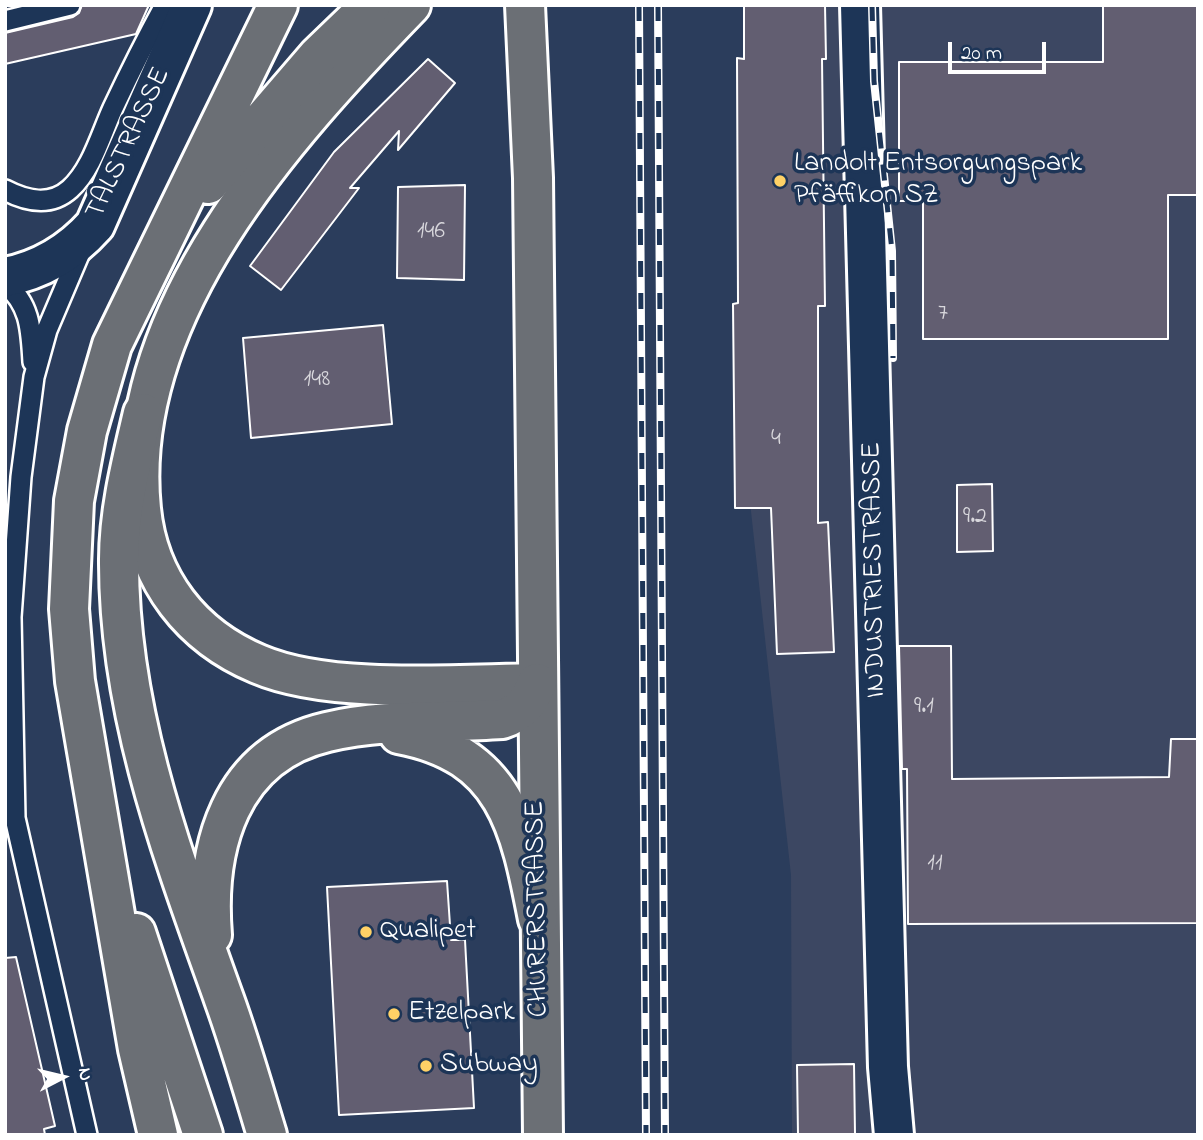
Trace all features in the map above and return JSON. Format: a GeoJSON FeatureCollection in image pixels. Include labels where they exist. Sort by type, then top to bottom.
{"type":"FeatureCollection","features":[{"type":"Feature","properties":{"kind":"main road"},"geometry":{"type":"LineString","coordinates":[[158,1135],[138,1049],[97,818],[71,645],[69,608],[72,523],[79,466],[96,394],[112,345],[278,5]]}},
{"type":"Feature","properties":{"kind":"main road"},"geometry":{"type":"LineString","coordinates":[[147,270],[241,142],[318,56],[371,5]]}},
{"type":"Feature","properties":{"kind":"main road"},"geometry":{"type":"LineString","coordinates":[[267,1135],[225,1002],[172,856],[141,745],[127,670],[120,593],[121,528],[143,413],[174,325],[198,274],[229,221],[293,133],[411,5]]}},
{"type":"Feature","properties":{"kind":"main road","name":"CHURERSTRASSE"},"geometry":{"type":"LineString","coordinates":[[525,5],[533,178],[538,919],[543,1135]]}},
{"type":"Feature","properties":{"kind":"main road"},"geometry":{"type":"LineString","coordinates":[[143,413],[139,498],[147,548],[166,591],[198,627],[217,642],[258,664],[308,677],[388,684],[537,683]]}},
{"type":"Feature","properties":{"kind":"main road"},"geometry":{"type":"LineString","coordinates":[[225,1002],[212,936],[210,891],[217,841],[234,800],[264,765],[296,744],[345,728],[502,719],[514,715],[523,707],[537,683]]}},
{"type":"Feature","properties":{"kind":"main road"},"geometry":{"type":"LineString","coordinates":[[345,728],[370,729],[436,743],[457,752],[492,780],[516,827],[538,919]]}},
{"type":"Feature","properties":{"kind":"main road"},"geometry":{"type":"LineString","coordinates":[[97,818],[203,1135]]}},
{"type":"Feature","properties":{"kind":"street","name":"INDUSTRIESTRASSE"},"geometry":{"type":"LineString","coordinates":[[860,5],[888,1067],[894,1135]]}},
{"type":"Feature","properties":{"kind":"street","name":"TALSTRASSE"},"geometry":{"type":"LineString","coordinates":[[5,277],[42,265],[66,253],[95,225],[183,6]]}},
{"type":"Feature","properties":{"kind":"lane"},"geometry":{"type":"LineString","coordinates":[[5,21],[70,5]]}},
{"type":"Feature","properties":{"kind":"lane"},"geometry":{"type":"LineString","coordinates":[[5,190],[26,201],[53,199],[69,190],[84,172],[164,7],[183,6]]}},
{"type":"Feature","properties":{"kind":"lane"},"geometry":{"type":"LineString","coordinates":[[87,1135],[15,818],[11,617],[21,477],[34,377],[61,294],[95,225]]}},
{"type":"Feature","properties":{"kind":"lane"},"geometry":{"type":"LineString","coordinates":[[5,284],[26,310],[31,326],[34,377]]}},
{"type":"Feature","properties":{"kind":"shaded area"},"geometry":{"type":"Polygon","coordinates":[[[752,5],[1198,5],[1198,1135],[792,1135],[791,875],[747,475],[752,5]]]}},
{"type":"Feature","properties":{"kind":"building"},"geometry":{"type":"Polygon","coordinates":[[[82,5],[149,5],[136,34],[5,64],[5,33],[73,17],[79,13],[82,5]]]}},
{"type":"Feature","properties":{"kind":"building","name":"Landolt Entsorgungspark Pfäffikon SZ"},"geometry":{"type":"Polygon","coordinates":[[[744,5],[825,5],[826,59],[822,59],[825,306],[818,306],[818,523],[828,522],[834,652],[777,654],[771,508],[735,508],[733,304],[738,303],[737,58],[744,59],[744,5]]]}},
{"type":"Feature","properties":{"kind":"building"},"geometry":{"type":"Polygon","coordinates":[[[1103,5],[1198,5],[1198,195],[1168,195],[1168,339],[923,339],[923,201],[899,201],[899,62],[1103,62],[1103,5]]]}},
{"type":"Feature","properties":{"kind":"building"},"geometry":{"type":"Polygon","coordinates":[[[428,59],[455,83],[398,150],[399,131],[350,188],[359,188],[281,290],[250,266],[334,152],[428,59]]]}},
{"type":"Feature","properties":{"kind":"building"},"geometry":{"type":"Polygon","coordinates":[[[465,185],[464,280],[397,278],[398,187],[465,185]]]}},
{"type":"Feature","properties":{"kind":"building"},"geometry":{"type":"Polygon","coordinates":[[[383,325],[392,424],[251,438],[243,338],[383,325]]]}},
{"type":"Feature","properties":{"kind":"building"},"geometry":{"type":"Polygon","coordinates":[[[992,484],[993,551],[957,552],[957,485],[992,484]]]}},
{"type":"Feature","properties":{"kind":"building"},"geometry":{"type":"Polygon","coordinates":[[[899,646],[951,646],[952,779],[1169,777],[1171,739],[1198,739],[1198,923],[908,924],[907,769],[902,769],[899,646]]]}},
{"type":"Feature","properties":{"kind":"building","name":"Etzelpark"},"geometry":{"type":"Polygon","coordinates":[[[447,881],[451,940],[465,940],[474,1108],[339,1115],[327,887],[447,881]]]}},
{"type":"Feature","properties":{"kind":"building"},"geometry":{"type":"Polygon","coordinates":[[[16,957],[55,1126],[44,1129],[45,1135],[5,1135],[5,958],[16,957]]]}},
{"type":"Feature","properties":{"kind":"building"},"geometry":{"type":"Polygon","coordinates":[[[854,1064],[855,1134],[798,1135],[797,1065],[854,1064]]]}},
{"type":"Feature","properties":{"kind":"railway"},"geometry":{"type":"LineString","coordinates":[[639,5],[646,1135]]}},
{"type":"Feature","properties":{"kind":"railway"},"geometry":{"type":"LineString","coordinates":[[658,5],[665,1135]]}},
{"type":"Feature","properties":{"kind":"railway"},"geometry":{"type":"LineString","coordinates":[[872,5],[874,81],[892,251],[893,358]]}},
{"type":"Feature","properties":{"kind":"place","name":"Landolt Entsorgungspark Pfäffikon SZ"},"geometry":{"type":"Point","coordinates":[780,181]}},
{"type":"Feature","properties":{"kind":"place","name":"Qualipet"},"geometry":{"type":"Point","coordinates":[366,932]}},
{"type":"Feature","properties":{"kind":"place","name":"Etzelpark"},"geometry":{"type":"Point","coordinates":[394,1014]}},
{"type":"Feature","properties":{"kind":"place","name":"Subway"},"geometry":{"type":"Point","coordinates":[426,1066]}}]}
